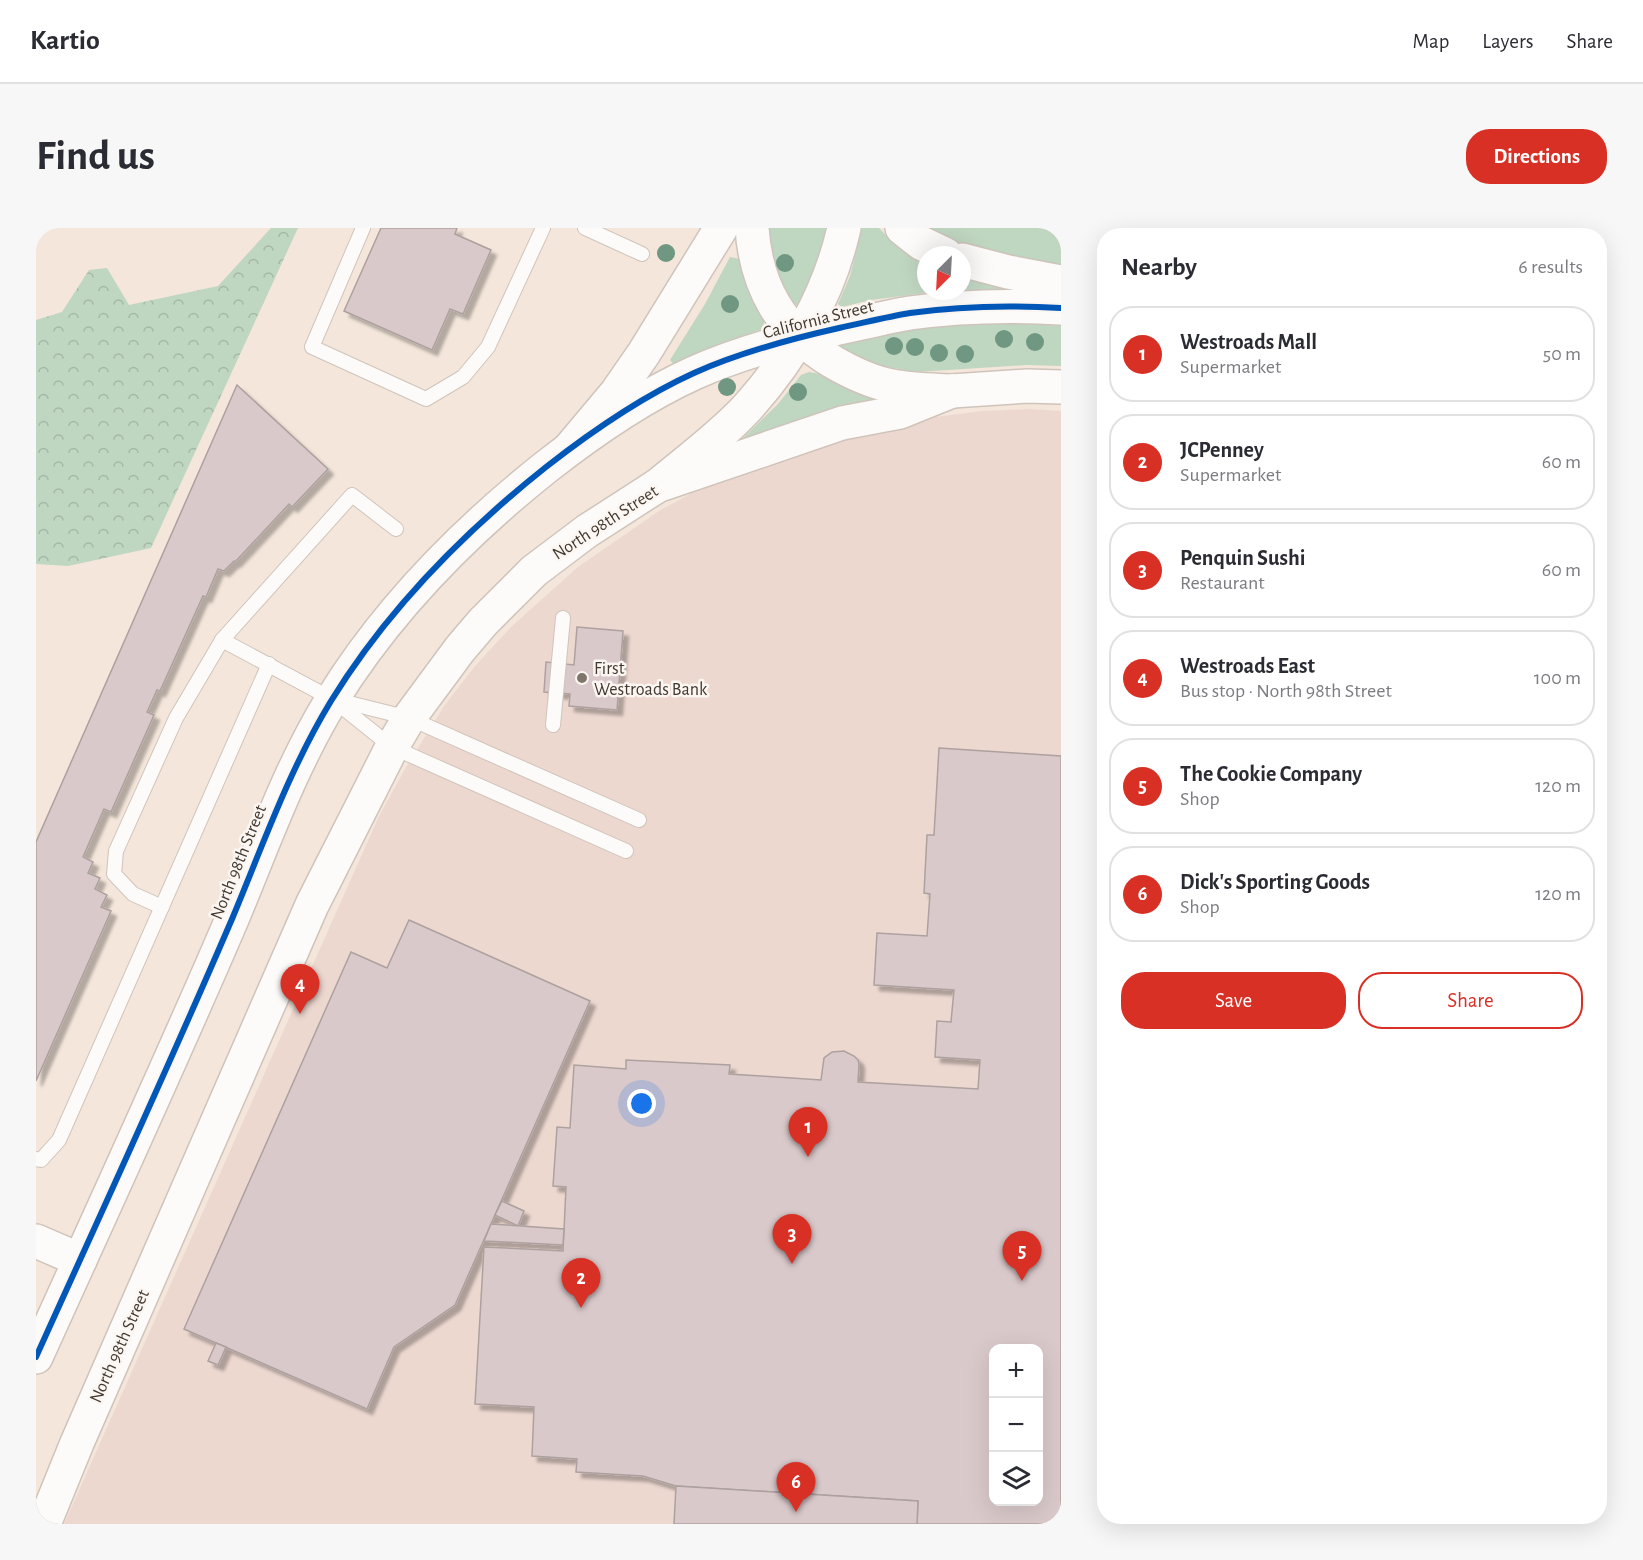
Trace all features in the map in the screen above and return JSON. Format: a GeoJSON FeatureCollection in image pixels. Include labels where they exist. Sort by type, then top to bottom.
{"type":"FeatureCollection","features":[{"type":"Feature","properties":{"kind":"main road"},"geometry":{"type":"LineString","coordinates":[[570,448],[638,363],[721,228]]}},
{"type":"Feature","properties":{"kind":"main road"},"geometry":{"type":"LineString","coordinates":[[752,228],[756,262],[766,291],[779,314],[799,337],[821,355],[852,373],[894,387],[952,391],[1027,386],[1061,387]]}},
{"type":"Feature","properties":{"kind":"main road"},"geometry":{"type":"LineString","coordinates":[[657,486],[711,442],[746,409],[773,376],[799,337],[826,289],[844,228]]}},
{"type":"Feature","properties":{"kind":"main road"},"geometry":{"type":"LineString","coordinates":[[902,228],[927,246]]}},
{"type":"Feature","properties":{"kind":"main road"},"geometry":{"type":"LineString","coordinates":[[971,262],[1061,282]]}},
{"type":"Feature","properties":{"kind":"main road","name":"California Street"},"geometry":{"type":"LineString","coordinates":[[570,448],[656,392],[695,373],[746,353],[799,337],[917,312],[969,307],[1061,308]]}},
{"type":"Feature","properties":{"kind":"main road","name":"North 98th Street"},"geometry":{"type":"LineString","coordinates":[[44,1524],[312,905],[392,747],[409,718],[460,649],[526,578],[587,531],[657,486],[842,423],[900,412],[952,391]]}},
{"type":"Feature","properties":{"kind":"main road","name":"North 98th Street"},"geometry":{"type":"LineString","coordinates":[[36,1357],[232,919],[282,795],[307,743],[332,699],[363,654],[418,586],[482,521],[570,448]]}},
{"type":"Feature","properties":{"kind":"main road"},"geometry":{"type":"LineString","coordinates":[[36,1241],[80,1260]]}},
{"type":"Feature","properties":{"kind":"lane"},"geometry":{"type":"LineString","coordinates":[[363,228],[312,346],[426,399],[463,377],[488,347],[543,228]]}},
{"type":"Feature","properties":{"kind":"lane"},"geometry":{"type":"LineString","coordinates":[[585,228],[642,254]]}},
{"type":"Feature","properties":{"kind":"lane"},"geometry":{"type":"LineString","coordinates":[[162,907],[133,894],[114,874],[116,851],[176,718],[222,640],[352,495],[396,529]]}},
{"type":"Feature","properties":{"kind":"lane"},"geometry":{"type":"LineString","coordinates":[[553,725],[563,618]]}},
{"type":"Feature","properties":{"kind":"lane"},"geometry":{"type":"LineString","coordinates":[[222,640],[332,699],[392,747],[626,851]]}},
{"type":"Feature","properties":{"kind":"lane"},"geometry":{"type":"LineString","coordinates":[[36,1159],[41,1160],[59,1140],[269,664]]}},
{"type":"Feature","properties":{"kind":"lane"},"geometry":{"type":"LineString","coordinates":[[332,699],[409,718],[639,820]]}},
{"type":"Feature","properties":{"kind":"shaded area"},"geometry":{"type":"Polygon","coordinates":[[[1030,409],[1061,411],[1061,1524],[64,1524],[379,816],[444,706],[475,666],[512,626],[578,567],[659,511],[710,483],[870,430],[928,418],[982,411],[1030,409]]]}},
{"type":"Feature","properties":{"kind":"green space"},"geometry":{"type":"Polygon","coordinates":[[[271,228],[298,228],[151,548],[68,566],[36,564],[36,320],[62,312],[89,270],[107,268],[129,305],[218,286],[271,228]]]}},
{"type":"Feature","properties":{"kind":"green space"},"geometry":{"type":"Polygon","coordinates":[[[767,228],[829,228],[821,256],[801,304],[795,305],[780,277],[767,228]]]}},
{"type":"Feature","properties":{"kind":"green space"},"geometry":{"type":"Polygon","coordinates":[[[862,228],[879,228],[917,259],[917,294],[871,300],[842,307],[838,304],[850,276],[862,228]]]}},
{"type":"Feature","properties":{"kind":"green space"},"geometry":{"type":"Polygon","coordinates":[[[924,228],[1061,228],[1061,266],[971,246],[959,245],[924,228]]]}},
{"type":"Feature","properties":{"kind":"green space"},"geometry":{"type":"Polygon","coordinates":[[[730,257],[740,259],[749,292],[765,320],[762,329],[674,365],[670,360],[705,304],[730,257]]]}},
{"type":"Feature","properties":{"kind":"green space"},"geometry":{"type":"Polygon","coordinates":[[[971,279],[1014,288],[1013,291],[971,292],[971,279]]]}},
{"type":"Feature","properties":{"kind":"green space"},"geometry":{"type":"Polygon","coordinates":[[[1003,322],[1061,326],[1061,366],[1026,365],[917,372],[875,365],[838,348],[836,341],[938,324],[1003,322]]]}},
{"type":"Feature","properties":{"kind":"green space"},"geometry":{"type":"Polygon","coordinates":[[[809,372],[820,374],[842,387],[880,399],[749,444],[744,437],[778,404],[801,375],[809,372]]]}},
{"type":"Feature","properties":{"kind":"building"},"geometry":{"type":"Polygon","coordinates":[[[381,228],[457,228],[455,234],[491,250],[463,314],[450,309],[432,350],[344,311],[381,228]]]}},
{"type":"Feature","properties":{"kind":"building"},"geometry":{"type":"Polygon","coordinates":[[[237,385],[328,469],[292,507],[289,504],[235,562],[224,571],[218,569],[206,597],[203,596],[160,691],[157,690],[147,712],[154,715],[111,812],[104,809],[83,857],[93,862],[88,873],[100,878],[95,889],[107,895],[101,907],[111,911],[36,1081],[36,842],[237,385]]]}},
{"type":"Feature","properties":{"kind":"building","name":"First Westroads Bank"},"geometry":{"type":"Polygon","coordinates":[[[577,627],[623,631],[617,710],[569,706],[570,694],[544,692],[546,662],[574,665],[577,627]]]}},
{"type":"Feature","properties":{"kind":"building"},"geometry":{"type":"Polygon","coordinates":[[[939,748],[1061,756],[1061,1524],[917,1524],[918,1501],[676,1486],[643,1476],[576,1472],[577,1459],[532,1456],[534,1407],[475,1404],[484,1247],[563,1251],[566,1187],[553,1186],[557,1127],[570,1128],[574,1065],[626,1069],[626,1060],[730,1065],[729,1074],[821,1080],[824,1058],[832,1052],[844,1051],[858,1060],[858,1082],[978,1089],[980,1060],[935,1057],[937,1021],[951,1022],[954,990],[874,985],[877,933],[927,936],[930,894],[924,893],[927,835],[934,835],[939,748]]]}},
{"type":"Feature","properties":{"kind":"building"},"geometry":{"type":"Polygon","coordinates":[[[409,920],[590,1001],[455,1305],[394,1347],[367,1409],[184,1329],[351,952],[387,968],[409,920]]]}},
{"type":"Feature","properties":{"kind":"building"},"geometry":{"type":"Polygon","coordinates":[[[502,1201],[524,1211],[518,1226],[495,1215],[502,1201]]]}},
{"type":"Feature","properties":{"kind":"building"},"geometry":{"type":"Polygon","coordinates":[[[491,1224],[564,1229],[563,1245],[484,1241],[491,1224]]]}},
{"type":"Feature","properties":{"kind":"building"},"geometry":{"type":"Polygon","coordinates":[[[216,1343],[226,1347],[218,1365],[208,1361],[216,1343]]]}},
{"type":"Feature","properties":{"kind":"building"},"geometry":{"type":"Polygon","coordinates":[[[676,1486],[918,1501],[917,1524],[674,1524],[676,1486]]]}},
{"type":"Feature","properties":{"kind":"cycle path"},"geometry":{"type":"LineString","coordinates":[[36,1357],[184,1029],[302,754],[331,701],[377,635],[402,604],[456,546],[515,492],[599,428],[674,382],[712,365],[784,342],[910,313],[985,307],[1061,308]]}},
{"type":"Feature","properties":{"kind":"place","name":"First Westroads Bank"},"geometry":{"type":"Point","coordinates":[582,678]}},
{"type":"Feature","properties":{"kind":"place","name":"Westroads East"},"geometry":{"type":"Point","coordinates":[300,1014]}},
{"type":"Feature","properties":{"kind":"place","name":"Westroads Mall"},"geometry":{"type":"Point","coordinates":[808,1157]}},
{"type":"Feature","properties":{"kind":"place","name":"Penquin Sushi"},"geometry":{"type":"Point","coordinates":[792,1264]}},
{"type":"Feature","properties":{"kind":"place","name":"The Cookie Company"},"geometry":{"type":"Point","coordinates":[1022,1281]}},
{"type":"Feature","properties":{"kind":"place","name":"JCPenney"},"geometry":{"type":"Point","coordinates":[581,1308]}},
{"type":"Feature","properties":{"kind":"place","name":"Dick's Sporting Goods"},"geometry":{"type":"Point","coordinates":[796,1512]}}]}
